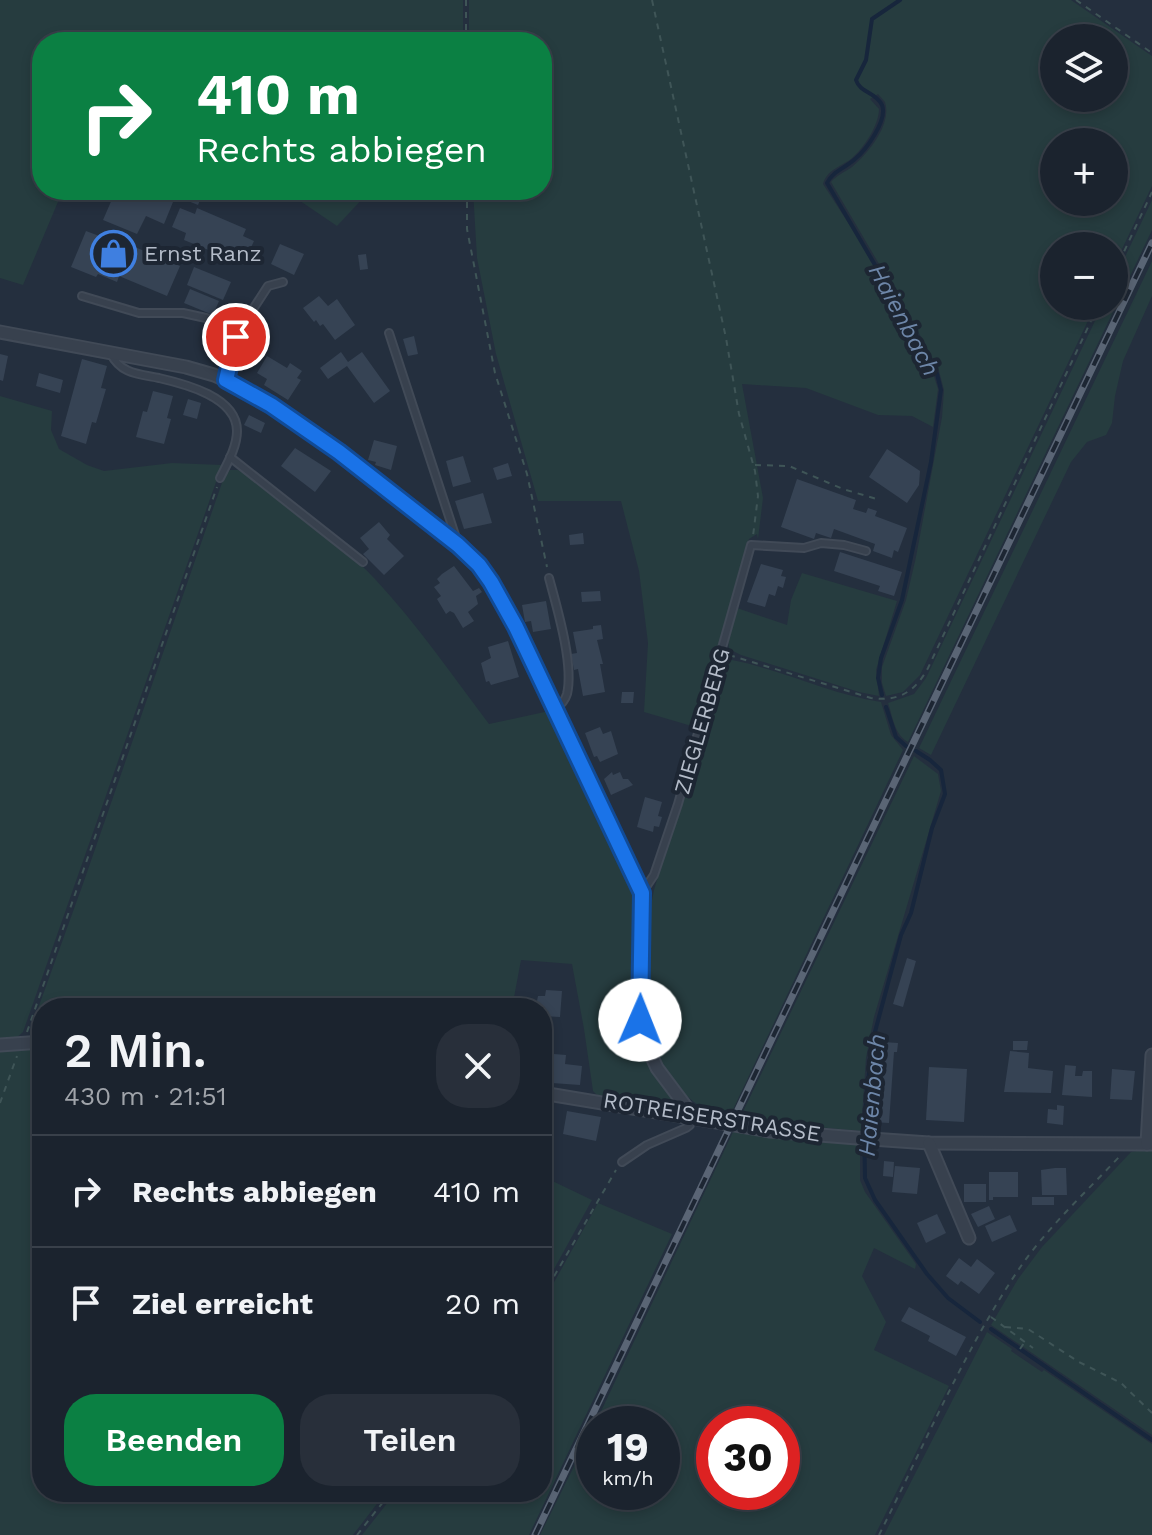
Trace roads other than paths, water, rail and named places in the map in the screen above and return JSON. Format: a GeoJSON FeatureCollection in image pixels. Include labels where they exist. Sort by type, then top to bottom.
{"type":"FeatureCollection","features":[{"type":"Feature","properties":{"kind":"street","name":"ZIEGLERBERG"},"geometry":{"type":"LineString","coordinates":[[0,332],[166,363],[226,380],[298,422],[458,545],[479,565],[491,582],[555,709],[642,893],[641,1033],[657,1068],[691,1117]]}},
{"type":"Feature","properties":{"kind":"street"},"geometry":{"type":"LineString","coordinates":[[0,1045],[32,1042]]}},
{"type":"Feature","properties":{"kind":"street"},"geometry":{"type":"LineString","coordinates":[[1150,1144],[1152,1055]]}},
{"type":"Feature","properties":{"kind":"street","name":"ROTREISERSTRASSE"},"geometry":{"type":"LineString","coordinates":[[552,1095],[770,1131],[929,1143],[1150,1144]]}},
{"type":"Feature","properties":{"kind":"street"},"geometry":{"type":"LineString","coordinates":[[929,1143],[969,1238]]}},
{"type":"Feature","properties":{"kind":"lane"},"geometry":{"type":"LineString","coordinates":[[226,380],[235,337],[268,286],[283,282]]}},
{"type":"Feature","properties":{"kind":"lane"},"geometry":{"type":"LineString","coordinates":[[82,296],[139,313],[183,313],[206,318],[221,324],[235,337]]}},
{"type":"Feature","properties":{"kind":"lane"},"geometry":{"type":"LineString","coordinates":[[389,333],[458,545]]}},
{"type":"Feature","properties":{"kind":"lane"},"geometry":{"type":"LineString","coordinates":[[111,354],[121,368],[198,390],[228,409],[237,429],[230,457],[220,478]]}},
{"type":"Feature","properties":{"kind":"lane"},"geometry":{"type":"LineString","coordinates":[[230,457],[363,562]]}},
{"type":"Feature","properties":{"kind":"lane","name":"ZIEGLERBERG"},"geometry":{"type":"LineString","coordinates":[[642,893],[661,859],[751,545],[804,548],[821,543],[866,551]]}},
{"type":"Feature","properties":{"kind":"lane"},"geometry":{"type":"LineString","coordinates":[[549,578],[565,646],[568,676],[566,698],[555,709]]}},
{"type":"Feature","properties":{"kind":"lane"},"geometry":{"type":"LineString","coordinates":[[622,1162],[647,1145],[686,1128],[690,1125],[691,1117]]}},
{"type":"Feature","properties":{"kind":"waterway","name":"Haienbach"},"geometry":{"type":"LineString","coordinates":[[882,695],[878,678],[881,658],[902,600],[931,462],[941,390],[937,374],[909,323],[827,183],[835,173],[860,155],[879,126],[882,105],[856,80],[866,60],[872,19],[900,0]]}},
{"type":"Feature","properties":{"kind":"waterway","name":"Haienbach"},"geometry":{"type":"LineString","coordinates":[[886,707],[896,737],[906,746]]}},
{"type":"Feature","properties":{"kind":"waterway","name":"Haienbach"},"geometry":{"type":"LineString","coordinates":[[916,751],[941,770],[945,794],[932,828],[911,913],[901,935],[872,1043],[864,1124],[865,1178],[875,1200],[927,1274],[948,1298],[980,1322]]}},
{"type":"Feature","properties":{"kind":"waterway","name":"Haienbach"},"geometry":{"type":"LineString","coordinates":[[991,1329],[1152,1440]]}},
{"type":"Feature","properties":{"kind":"railway"},"geometry":{"type":"LineString","coordinates":[[552,1499],[1152,243]]}},
{"type":"Feature","properties":{"kind":"railway"},"geometry":{"type":"LineString","coordinates":[[535,1535],[551,1502]]}},
{"type":"Feature","properties":{"kind":"place","name":"Ernst Ranz"},"geometry":{"type":"Point","coordinates":[113,253]}}]}
